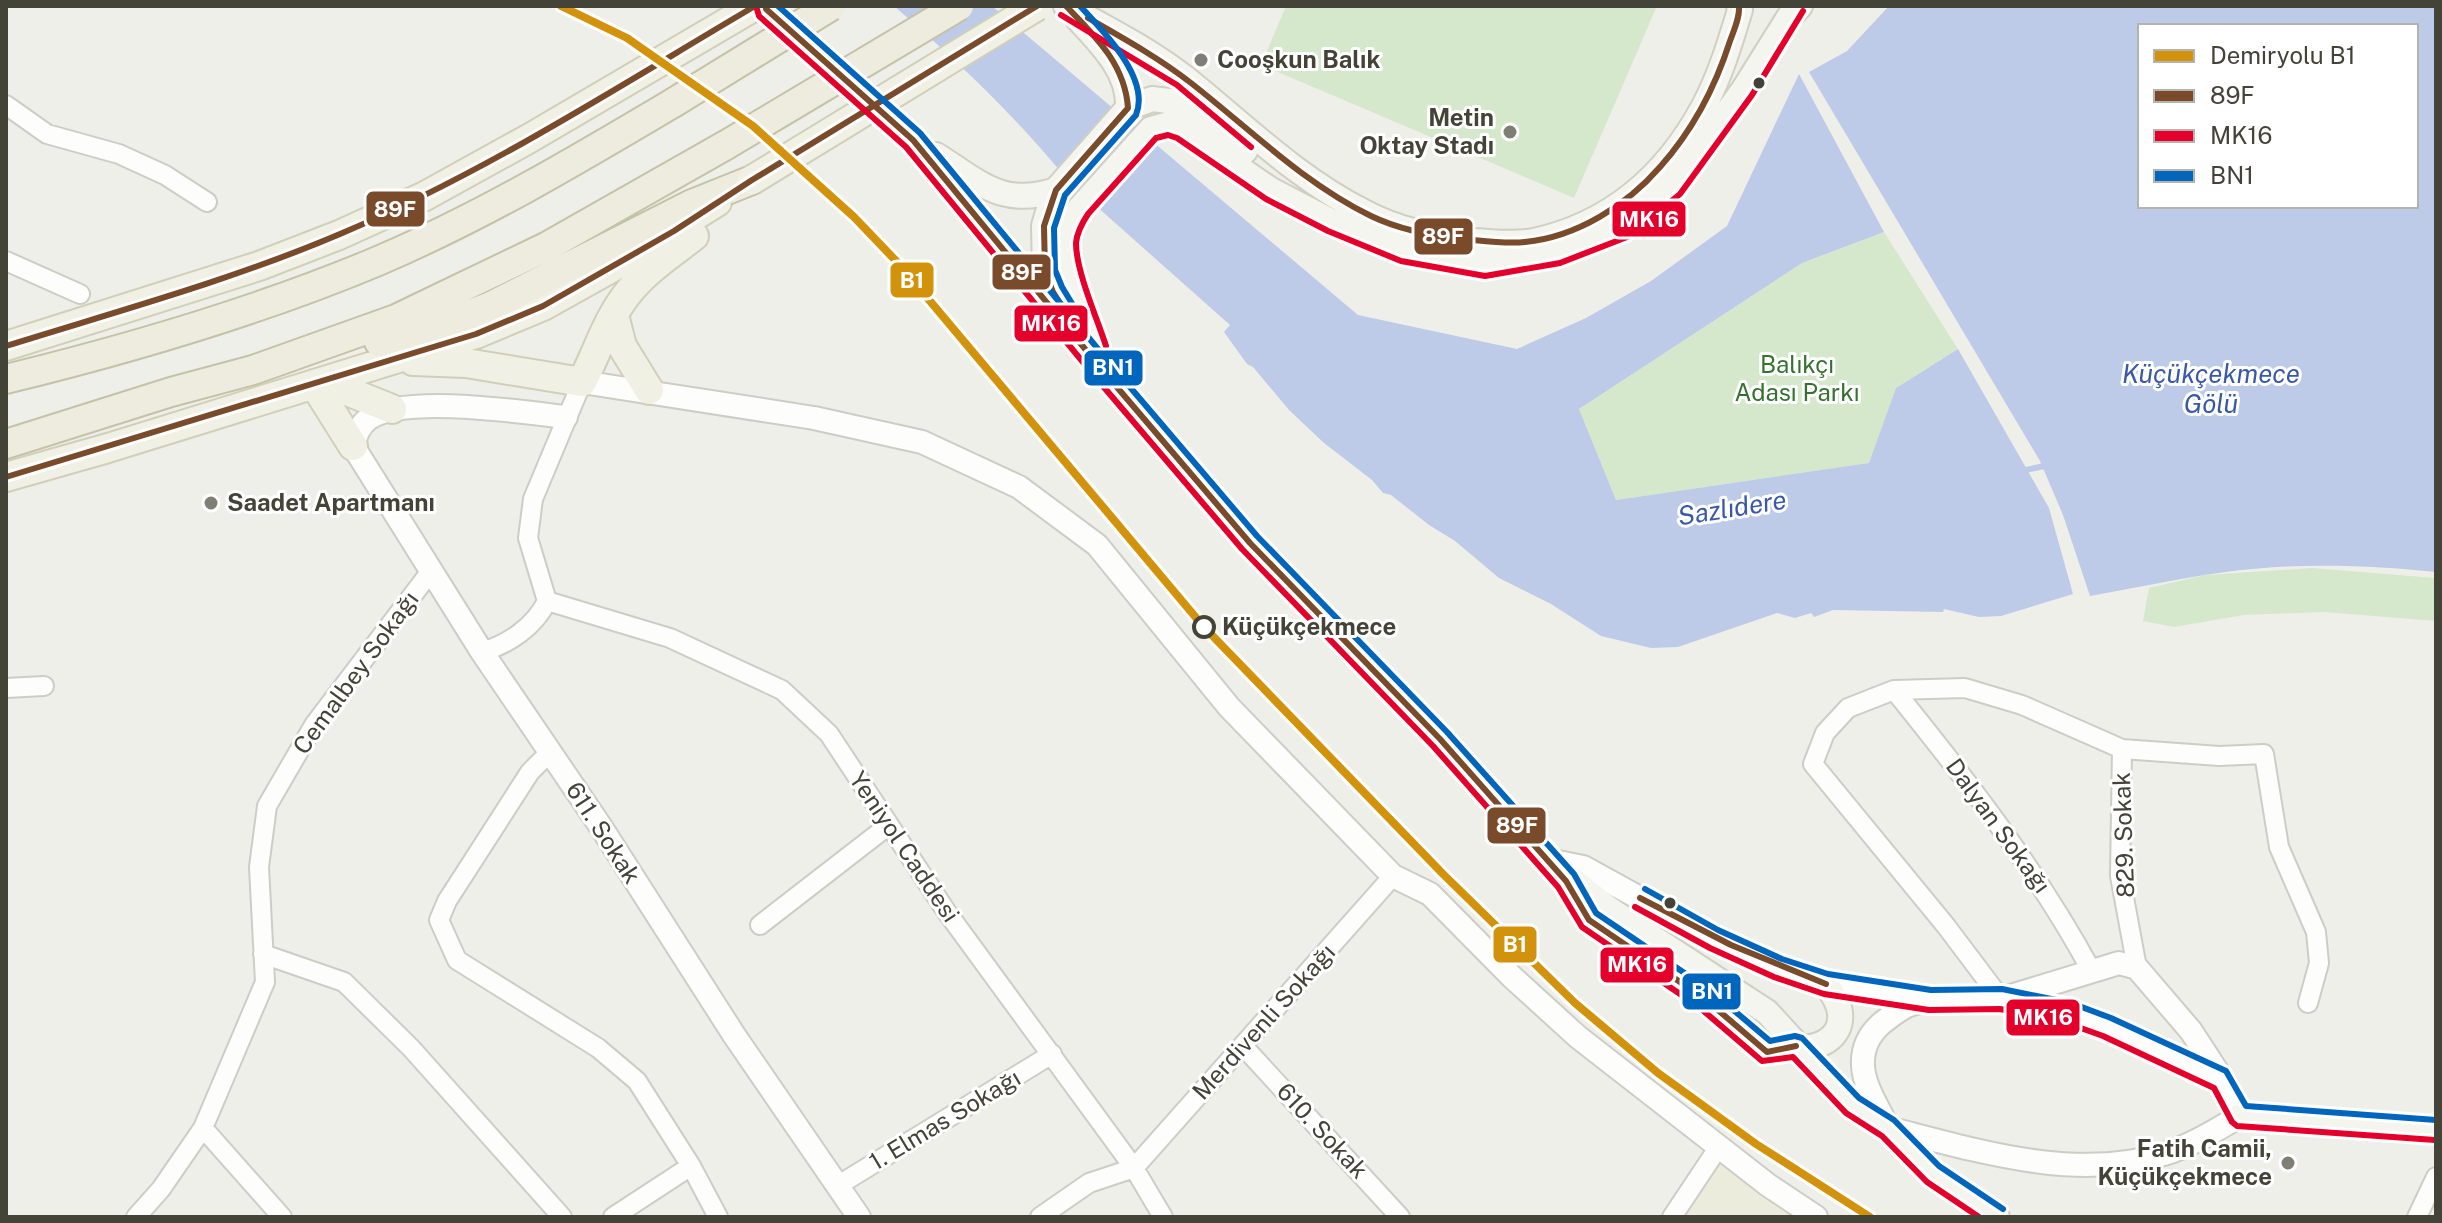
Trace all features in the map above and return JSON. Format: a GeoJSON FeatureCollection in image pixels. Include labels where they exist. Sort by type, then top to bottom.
{"type":"FeatureCollection","features":[{"type":"Feature","properties":{"kind":"highway"},"geometry":{"type":"LineString","coordinates":[[6,379],[58,367],[186,328],[377,261],[449,228],[567,166],[831,6]]}},
{"type":"Feature","properties":{"kind":"highway"},"geometry":{"type":"LineString","coordinates":[[6,444],[171,392],[253,370],[396,319],[469,285],[636,198],[959,6]]}},
{"type":"Feature","properties":{"kind":"highway"},"geometry":{"type":"LineString","coordinates":[[253,370],[303,361],[439,326],[491,306],[665,218],[752,180]]}},
{"type":"Feature","properties":{"kind":"main road"},"geometry":{"type":"LineString","coordinates":[[6,477],[476,334],[543,306],[625,260],[1037,6]]}},
{"type":"Feature","properties":{"kind":"main road"},"geometry":{"type":"LineString","coordinates":[[1066,6],[1183,77],[1272,152],[1364,213],[1401,228],[1451,239],[1501,243],[1534,241],[1592,222],[1633,197],[1669,158],[1703,107],[1724,59],[1740,8]]}},
{"type":"Feature","properties":{"kind":"main road"},"geometry":{"type":"LineString","coordinates":[[1066,6],[1097,40],[1125,81],[1129,93],[1128,108]]}},
{"type":"Feature","properties":{"kind":"main road"},"geometry":{"type":"LineString","coordinates":[[6,346],[259,266],[339,235],[425,196],[761,7],[913,140],[1250,543],[1440,739],[1548,860],[1609,909],[1767,1012],[1853,1106],[1888,1128],[1933,1174],[1997,1217]]}},
{"type":"Feature","properties":{"kind":"main road"},"geometry":{"type":"LineString","coordinates":[[1740,8],[1748,21],[1764,28],[1782,23],[1794,10]]}},
{"type":"Feature","properties":{"kind":"main road"},"geometry":{"type":"LineString","coordinates":[[1104,372],[1068,260],[1068,232],[1080,208],[1151,129],[1169,124],[1182,129],[1271,190],[1332,222],[1404,251],[1485,266],[1558,253],[1622,228],[1673,187],[1744,89],[1794,10]]}},
{"type":"Feature","properties":{"kind":"main road"},"geometry":{"type":"LineString","coordinates":[[1104,372],[1053,292],[1045,272],[1044,226],[1056,190],[1128,108],[1152,99],[1177,102],[1225,134],[1332,222]]}},
{"type":"Feature","properties":{"kind":"main road"},"geometry":{"type":"LineString","coordinates":[[913,140],[1001,194],[1022,198],[1056,190]]}},
{"type":"Feature","properties":{"kind":"main road"},"geometry":{"type":"LineString","coordinates":[[389,361],[466,363],[582,382],[628,292],[707,225],[752,180]]}},
{"type":"Feature","properties":{"kind":"main road"},"geometry":{"type":"LineString","coordinates":[[614,315],[622,346],[649,390]]}},
{"type":"Feature","properties":{"kind":"main road"},"geometry":{"type":"LineString","coordinates":[[314,384],[332,385],[392,409]]}},
{"type":"Feature","properties":{"kind":"main road"},"geometry":{"type":"LineString","coordinates":[[314,384],[353,446]]}},
{"type":"Feature","properties":{"kind":"main road"},"geometry":{"type":"LineString","coordinates":[[1796,1046],[1806,1048],[1823,1044],[1836,1033],[1841,1016],[1836,998],[1826,984]]}},
{"type":"Feature","properties":{"kind":"main road"},"geometry":{"type":"LineString","coordinates":[[2240,1116],[2436,1130]]}},
{"type":"Feature","properties":{"kind":"street"},"geometry":{"type":"LineString","coordinates":[[6,105],[47,134],[119,154],[165,175],[207,202]]}},
{"type":"Feature","properties":{"kind":"street"},"geometry":{"type":"LineString","coordinates":[[6,261],[80,294]]}},
{"type":"Feature","properties":{"kind":"street"},"geometry":{"type":"LineString","coordinates":[[482,652],[500,647],[531,623],[547,601],[528,538],[533,499],[582,382],[814,418],[922,442],[1019,487],[1097,545],[1229,707],[1393,876],[1430,894],[1512,977],[1578,1037],[1718,1148],[1816,1217]]}},
{"type":"Feature","properties":{"kind":"street"},"geometry":{"type":"LineString","coordinates":[[353,446],[358,430],[368,419],[392,409],[433,407],[566,417]]}},
{"type":"Feature","properties":{"kind":"street","name":"611. Sokak"},"geometry":{"type":"LineString","coordinates":[[353,446],[482,652],[734,1035],[859,1217]]}},
{"type":"Feature","properties":{"kind":"street","name":"Cemalbey Sokağı"},"geometry":{"type":"LineString","coordinates":[[136,1217],[161,1189],[203,1128],[265,982],[259,867],[267,806],[314,725],[431,571]]}},
{"type":"Feature","properties":{"kind":"street","name":"Yeniyol Caddesi"},"geometry":{"type":"LineString","coordinates":[[547,601],[670,638],[782,690],[829,734],[946,911],[1134,1168],[1163,1217]]}},
{"type":"Feature","properties":{"kind":"street"},"geometry":{"type":"LineString","coordinates":[[6,688],[44,686]]}},
{"type":"Feature","properties":{"kind":"street"},"geometry":{"type":"LineString","coordinates":[[2001,999],[1946,926],[1813,764],[1825,733],[1848,708],[1894,690],[1965,688],[2022,705],[2122,749],[2219,756],[2264,754],[2279,847],[2316,932],[2319,963],[2308,1003]]}},
{"type":"Feature","properties":{"kind":"street","name":"Dalyan Sokağı"},"geometry":{"type":"LineString","coordinates":[[1894,690],[1971,786],[2036,877],[2091,970]]}},
{"type":"Feature","properties":{"kind":"street","name":"829. Sokak"},"geometry":{"type":"LineString","coordinates":[[2122,749],[2120,876],[2137,968]]}},
{"type":"Feature","properties":{"kind":"street"},"geometry":{"type":"LineString","coordinates":[[550,752],[530,772],[447,901],[439,920],[445,937],[457,960],[598,1048],[637,1081],[691,1166],[718,1217]]}},
{"type":"Feature","properties":{"kind":"street"},"geometry":{"type":"LineString","coordinates":[[760,925],[889,825]]}},
{"type":"Feature","properties":{"kind":"street"},"geometry":{"type":"LineString","coordinates":[[1548,860],[1583,867],[1714,939],[1778,968],[1826,984],[1930,1000],[2001,999],[2067,1012],[2107,1027],[2221,1080]]}},
{"type":"Feature","properties":{"kind":"street","name":"Merdivenli Sokağı"},"geometry":{"type":"LineString","coordinates":[[1134,1168],[1393,876]]}},
{"type":"Feature","properties":{"kind":"street"},"geometry":{"type":"LineString","coordinates":[[263,954],[344,982],[411,1048],[562,1217]]}},
{"type":"Feature","properties":{"kind":"street"},"geometry":{"type":"LineString","coordinates":[[1930,1000],[1906,1006],[1893,1014],[1877,1028],[1866,1044],[1863,1068],[1888,1128],[1989,1153],[2031,1160],[2095,1164],[2123,1163],[2163,1155],[2185,1147],[2240,1116],[2191,1031],[2137,968],[2119,963],[2001,999]]}},
{"type":"Feature","properties":{"kind":"street","name":"610. Sokak"},"geometry":{"type":"LineString","coordinates":[[1243,1046],[1400,1217]]}},
{"type":"Feature","properties":{"kind":"street","name":"1. Elmas Sokağı"},"geometry":{"type":"LineString","coordinates":[[837,1186],[1052,1054]]}},
{"type":"Feature","properties":{"kind":"street"},"geometry":{"type":"LineString","coordinates":[[203,1128],[282,1217]]}},
{"type":"Feature","properties":{"kind":"street"},"geometry":{"type":"LineString","coordinates":[[1672,1217],[1718,1148]]}},
{"type":"Feature","properties":{"kind":"street"},"geometry":{"type":"LineString","coordinates":[[613,1217],[691,1166]]}},
{"type":"Feature","properties":{"kind":"street"},"geometry":{"type":"LineString","coordinates":[[1040,1217],[1089,1183],[1134,1168]]}},
{"type":"Feature","properties":{"kind":"street"},"geometry":{"type":"LineString","coordinates":[[2417,1217],[2436,1177]]}},
{"type":"Feature","properties":{"kind":"shaded area"},"geometry":{"type":"Polygon","coordinates":[[[1717,1155],[1805,1217],[1673,1217],[1717,1155]]]}},
{"type":"Feature","properties":{"kind":"green space","name":"Metin Oktay Stadı"},"geometry":{"type":"Polygon","coordinates":[[[1286,6],[1657,6],[1574,198],[1261,65],[1286,6]]]}},
{"type":"Feature","properties":{"kind":"green space","name":"Balıkçı Adası Parkı"},"geometry":{"type":"Polygon","coordinates":[[[1884,232],[1958,349],[1896,388],[1870,463],[1616,500],[1579,409],[1802,263],[1884,232]]]}},
{"type":"Feature","properties":{"kind":"green space"},"geometry":{"type":"Polygon","coordinates":[[[2312,568],[2436,578],[2436,621],[2324,612],[2244,615],[2174,627],[2143,621],[2149,588],[2205,575],[2312,568]]]}},
{"type":"Feature","properties":{"kind":"water"},"geometry":{"type":"Polygon","coordinates":[[[894,6],[992,6],[1358,315],[1517,349],[1586,318],[1651,281],[1727,226],[1799,74],[1884,232],[1802,263],[1579,409],[1616,500],[1869,463],[1896,388],[1958,349],[2049,508],[2073,594],[2001,616],[1979,617],[1944,609],[1943,612],[1833,610],[1814,617],[1811,613],[1795,618],[1777,613],[1678,647],[1651,648],[1601,636],[1551,604],[1499,578],[1455,541],[1391,495],[1383,493],[1372,480],[1324,443],[1247,364],[1224,332],[1230,325],[1068,181],[985,89],[894,6]]]}},
{"type":"Feature","properties":{"kind":"water","name":"Küçükçekmece Gölü"},"geometry":{"type":"Polygon","coordinates":[[[1889,6],[2436,6],[2436,572],[2289,566],[2203,575],[2090,596],[2063,515],[2040,461],[1809,72],[1847,51],[1889,6]]]}},
{"type":"Feature","properties":{"kind":"waterway","name":"Sazlıdere"},"geometry":{"type":"LineString","coordinates":[[2021,471],[2049,465]]}},
{"type":"Feature","properties":{"kind":"rail line","name":"B1"},"geometry":{"type":"LineString","coordinates":[[561,6],[627,38],[753,126],[854,217],[898,263],[1203,626],[1443,874],[1575,1003],[1658,1073],[1756,1144],[1870,1217]]}},
{"type":"Feature","properties":{"kind":"transit line","name":"89F"},"geometry":{"type":"LineString","coordinates":[[6,346],[258,266],[394,210],[551,127],[755,6]]}},
{"type":"Feature","properties":{"kind":"transit line","name":"MK16"},"geometry":{"type":"LineString","coordinates":[[756,6],[759,16],[906,147],[1242,549],[1433,746],[1558,887],[1582,927],[1699,1007],[1762,1061],[1793,1057],[1846,1113],[1882,1136],[1927,1182],[1979,1217]]}},
{"type":"Feature","properties":{"kind":"transit line","name":"89F"},"geometry":{"type":"LineString","coordinates":[[766,6],[913,140],[1250,543],[1440,739],[1566,881],[1589,920],[1705,999],[1767,1052],[1796,1046]]}},
{"type":"Feature","properties":{"kind":"transit line","name":"BN1"},"geometry":{"type":"LineString","coordinates":[[778,6],[920,133],[1257,536],[1447,732],[1574,874],[1596,913],[1711,991],[1770,1041],[1795,1036],[1802,1038],[1859,1098],[1894,1120],[1939,1166],[2003,1209]]}},
{"type":"Feature","properties":{"kind":"transit line","name":"89F"},"geometry":{"type":"LineString","coordinates":[[6,477],[476,334],[543,306],[674,231],[1037,6]]}},
{"type":"Feature","properties":{"kind":"transit line","name":"89F"},"geometry":{"type":"LineString","coordinates":[[1066,6],[1098,40],[1115,64],[1126,92],[1128,108],[1056,190],[1044,226],[1045,272],[1053,292],[1071,320]]}},
{"type":"Feature","properties":{"kind":"transit line","name":"BN1"},"geometry":{"type":"LineString","coordinates":[[1079,315],[1055,270],[1054,228],[1065,195],[1136,115],[1139,101],[1137,86],[1122,56],[1080,6]]}},
{"type":"Feature","properties":{"kind":"transit line","name":"89F"},"geometry":{"type":"LineString","coordinates":[[1088,18],[1179,74],[1299,171],[1371,216],[1428,234],[1517,243],[1544,239],[1582,226],[1616,206],[1647,181],[1683,138],[1710,92],[1735,28],[1739,6]]}},
{"type":"Feature","properties":{"kind":"transit line","name":"MK16"},"geometry":{"type":"LineString","coordinates":[[1106,346],[1079,267],[1077,235],[1088,214],[1156,138],[1168,135],[1177,138],[1266,199],[1328,231],[1401,261],[1485,276],[1560,263],[1627,237],[1680,194],[1752,95],[1803,11]]}},
{"type":"Feature","properties":{"kind":"transit line","name":"MK16"},"geometry":{"type":"LineString","coordinates":[[1061,15],[1177,85],[1251,147]]}},
{"type":"Feature","properties":{"kind":"transit line","name":"BN1"},"geometry":{"type":"LineString","coordinates":[[1645,889],[1718,930],[1782,959],[1828,974],[1931,990],[2002,989],[2071,1003],[2226,1071],[2246,1106],[2436,1120]]}},
{"type":"Feature","properties":{"kind":"transit line","name":"89F"},"geometry":{"type":"LineString","coordinates":[[1640,898],[1731,945],[1826,984]]}},
{"type":"Feature","properties":{"kind":"transit line","name":"MK16"},"geometry":{"type":"LineString","coordinates":[[1635,907],[1710,948],[1774,977],[1824,994],[1929,1010],[2000,1009],[2064,1022],[2103,1036],[2214,1088],[2237,1126],[2435,1140]]}},
{"type":"Feature","properties":{"kind":"place","name":"Cooşkun Balık"},"geometry":{"type":"Point","coordinates":[1201,60]}},
{"type":"Feature","properties":{"kind":"place","name":"Metin Oktay Stadı"},"geometry":{"type":"Point","coordinates":[1510,132]}},
{"type":"Feature","properties":{"kind":"place","name":"Saadet Apartmanı"},"geometry":{"type":"Point","coordinates":[211,503]}},
{"type":"Feature","properties":{"kind":"place","name":"Küçükçekmece"},"geometry":{"type":"Point","coordinates":[1204,627]}},
{"type":"Feature","properties":{"kind":"place","name":"Fatih Camii, Küçükçekmece"},"geometry":{"type":"Point","coordinates":[2288,1163]}}]}
